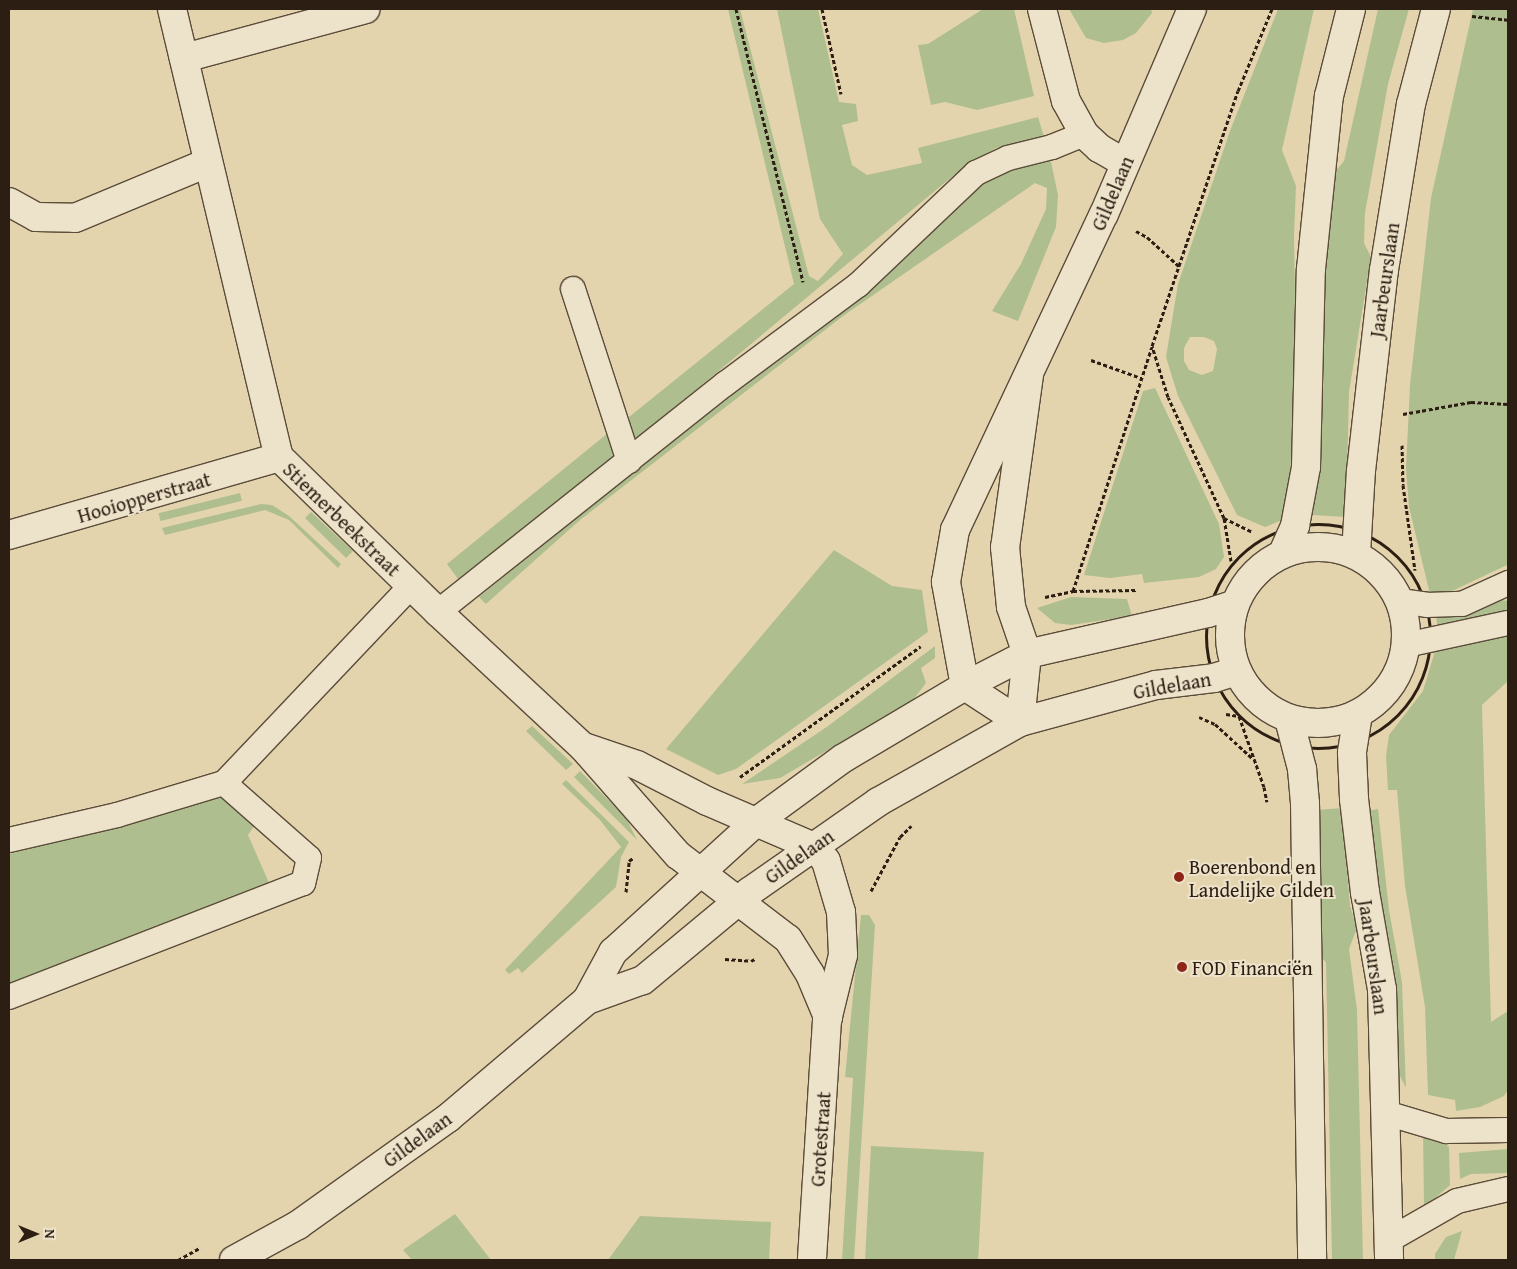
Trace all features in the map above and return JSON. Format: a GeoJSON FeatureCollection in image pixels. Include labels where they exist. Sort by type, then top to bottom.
{"type":"FeatureCollection","features":[{"type":"Feature","properties":{"kind":"street","name":"Stiemerbeekstraat"},"geometry":{"type":"LineString","coordinates":[[172,9],[207,162],[279,457],[438,612],[583,747],[678,855],[699,872]]}},
{"type":"Feature","properties":{"kind":"street"},"geometry":{"type":"LineString","coordinates":[[184,58],[364,9]]}},
{"type":"Feature","properties":{"kind":"street"},"geometry":{"type":"LineString","coordinates":[[1042,9],[1066,102],[1084,134],[1099,148],[1126,162]]}},
{"type":"Feature","properties":{"kind":"street","name":"Gildelaan"},"geometry":{"type":"LineString","coordinates":[[965,686],[946,582],[955,530],[1029,375],[1126,162],[1192,9]]}},
{"type":"Feature","properties":{"kind":"street"},"geometry":{"type":"LineString","coordinates":[[1274,545],[1332,547],[1356,554],[1385,577],[1400,601],[1406,644],[1401,666],[1390,685],[1376,702],[1358,714],[1336,722],[1312,723],[1289,719],[1268,707],[1250,691],[1237,670],[1230,649],[1230,634],[1235,604],[1249,579],[1274,545],[1295,526],[1306,467],[1311,269],[1329,96],[1351,9]]}},
{"type":"Feature","properties":{"kind":"street","name":"Jaarbeurslaan"},"geometry":{"type":"LineString","coordinates":[[1356,554],[1361,471],[1384,270],[1411,104],[1436,9]]}},
{"type":"Feature","properties":{"kind":"street"},"geometry":{"type":"LineString","coordinates":[[9,202],[36,217],[75,218],[207,162]]}},
{"type":"Feature","properties":{"kind":"street","name":"Gildelaan"},"geometry":{"type":"LineString","coordinates":[[1020,722],[1027,654],[1011,607],[1005,547],[1029,375]]}},
{"type":"Feature","properties":{"kind":"street","name":"Hooiopperstraat"},"geometry":{"type":"LineString","coordinates":[[9,535],[279,457]]}},
{"type":"Feature","properties":{"kind":"street","name":"Gildelaan"},"geometry":{"type":"LineString","coordinates":[[587,1000],[613,952],[756,822],[842,758],[965,686],[1027,654],[1208,613],[1235,604]]}},
{"type":"Feature","properties":{"kind":"street","name":"Gildelaan"},"geometry":{"type":"LineString","coordinates":[[234,1260],[298,1224],[448,1118],[587,1000],[643,980],[738,900],[878,802],[1020,722],[1156,685],[1214,678],[1237,670]]}},
{"type":"Feature","properties":{"kind":"street"},"geometry":{"type":"LineString","coordinates":[[965,686],[1020,722]]}},
{"type":"Feature","properties":{"kind":"street","name":"Jaarbeurslaan"},"geometry":{"type":"LineString","coordinates":[[1358,714],[1352,753],[1354,799],[1365,892],[1382,989],[1389,1250]]}},
{"type":"Feature","properties":{"kind":"street"},"geometry":{"type":"LineString","coordinates":[[1289,719],[1302,768],[1305,803],[1312,1260]]}},
{"type":"Feature","properties":{"kind":"street","name":"Stiemerbeekstraat"},"geometry":{"type":"LineString","coordinates":[[583,747],[638,765],[756,822]]}},
{"type":"Feature","properties":{"kind":"street"},"geometry":{"type":"LineString","coordinates":[[756,822],[814,846]]}},
{"type":"Feature","properties":{"kind":"street","name":"Grotestraat"},"geometry":{"type":"LineString","coordinates":[[812,1260],[828,1017],[843,955],[841,912],[826,861],[814,846]]}},
{"type":"Feature","properties":{"kind":"street","name":"Grotestraat"},"geometry":{"type":"LineString","coordinates":[[699,872],[788,939],[810,974],[828,1017]]}},
{"type":"Feature","properties":{"kind":"lane"},"geometry":{"type":"LineString","coordinates":[[438,612],[629,461],[858,285],[976,172],[1008,158],[1052,147],[1084,134]]}},
{"type":"Feature","properties":{"kind":"lane"},"geometry":{"type":"LineString","coordinates":[[573,289],[629,461]]}},
{"type":"Feature","properties":{"kind":"lane"},"geometry":{"type":"LineString","coordinates":[[1400,601],[1427,605],[1462,604],[1508,583]]}},
{"type":"Feature","properties":{"kind":"lane"},"geometry":{"type":"LineString","coordinates":[[9,840],[117,815],[224,783],[411,586]]}},
{"type":"Feature","properties":{"kind":"lane"},"geometry":{"type":"LineString","coordinates":[[1406,644],[1508,623]]}},
{"type":"Feature","properties":{"kind":"lane"},"geometry":{"type":"LineString","coordinates":[[9,997],[302,883],[309,858],[224,783]]}},
{"type":"Feature","properties":{"kind":"lane"},"geometry":{"type":"LineString","coordinates":[[1386,1113],[1446,1131],[1508,1130]]}},
{"type":"Feature","properties":{"kind":"lane"},"geometry":{"type":"LineString","coordinates":[[1389,1250],[1457,1201],[1506,1193]]}},
{"type":"Feature","properties":{"kind":"path"},"geometry":{"type":"LineString","coordinates":[[736,9],[812,319]]}},
{"type":"Feature","properties":{"kind":"path"},"geometry":{"type":"LineString","coordinates":[[822,9],[841,94]]}},
{"type":"Feature","properties":{"kind":"path"},"geometry":{"type":"LineString","coordinates":[[1037,598],[1073,591],[1141,378],[1238,91],[1272,9]]}},
{"type":"Feature","properties":{"kind":"path"},"geometry":{"type":"LineString","coordinates":[[1462,14],[1508,20]]}},
{"type":"Feature","properties":{"kind":"path"},"geometry":{"type":"LineString","coordinates":[[1126,227],[1147,237],[1180,267]]}},
{"type":"Feature","properties":{"kind":"path"},"geometry":{"type":"LineString","coordinates":[[1152,346],[1168,397],[1224,518],[1231,561]]}},
{"type":"Feature","properties":{"kind":"path"},"geometry":{"type":"LineString","coordinates":[[1091,360],[1141,378]]}},
{"type":"Feature","properties":{"kind":"path"},"geometry":{"type":"LineString","coordinates":[[1404,414],[1471,402],[1508,404]]}},
{"type":"Feature","properties":{"kind":"path"},"geometry":{"type":"LineString","coordinates":[[1403,423],[1404,404]]}},
{"type":"Feature","properties":{"kind":"path"},"geometry":{"type":"LineString","coordinates":[[1402,443],[1405,500],[1416,565],[1414,577]]}},
{"type":"Feature","properties":{"kind":"path"},"geometry":{"type":"LineString","coordinates":[[1224,518],[1274,545]]}},
{"type":"Feature","properties":{"kind":"path"},"geometry":{"type":"LineString","coordinates":[[734,782],[908,653],[928,643]]}},
{"type":"Feature","properties":{"kind":"path"},"geometry":{"type":"LineString","coordinates":[[1222,713],[1239,716],[1267,805]]}},
{"type":"Feature","properties":{"kind":"path"},"geometry":{"type":"LineString","coordinates":[[1191,714],[1215,724],[1255,762]]}},
{"type":"Feature","properties":{"kind":"path"},"geometry":{"type":"LineString","coordinates":[[866,897],[878,883],[900,838],[918,819]]}},
{"type":"Feature","properties":{"kind":"green space"},"geometry":{"type":"Polygon","coordinates":[[[728,9],[740,9],[809,276],[818,281],[843,254],[820,219],[777,9],[818,9],[839,102],[856,104],[858,121],[842,125],[852,165],[867,175],[922,163],[918,148],[1038,117],[1044,137],[996,148],[966,165],[632,443],[629,417],[794,284],[728,9]]]}},
{"type":"Feature","properties":{"kind":"green space"},"geometry":{"type":"Polygon","coordinates":[[[983,9],[1014,9],[1034,96],[977,110],[945,102],[931,105],[918,45],[928,44],[983,9]]]}},
{"type":"Feature","properties":{"kind":"green space"},"geometry":{"type":"Polygon","coordinates":[[[1069,9],[1151,9],[1152,13],[1136,33],[1123,40],[1104,43],[1086,38],[1069,9]]]}},
{"type":"Feature","properties":{"kind":"green space"},"geometry":{"type":"Polygon","coordinates":[[[1278,9],[1314,9],[1282,150],[1296,186],[1294,236],[1296,362],[1290,479],[1285,519],[1265,527],[1237,515],[1178,396],[1166,357],[1178,284],[1230,131],[1278,9]],[[1190,337],[1184,348],[1184,361],[1189,370],[1202,375],[1213,371],[1217,349],[1214,341],[1204,337],[1190,337]]]}},
{"type":"Feature","properties":{"kind":"green space"},"geometry":{"type":"Polygon","coordinates":[[[1378,9],[1409,9],[1388,84],[1365,213],[1364,243],[1371,257],[1349,392],[1346,517],[1313,515],[1324,378],[1324,240],[1333,174],[1344,161],[1378,9]]]}},
{"type":"Feature","properties":{"kind":"green space"},"geometry":{"type":"Polygon","coordinates":[[[1473,9],[1508,9],[1507,565],[1452,591],[1430,594],[1409,507],[1406,469],[1410,385],[1431,198],[1473,9]]]}},
{"type":"Feature","properties":{"kind":"green space"},"geometry":{"type":"Polygon","coordinates":[[[1050,157],[1058,195],[1056,227],[1018,321],[992,311],[1021,264],[1046,209],[1047,188],[1035,183],[843,316],[580,520],[486,604],[479,597],[624,479],[873,286],[970,193],[998,170],[1050,157]]]}},
{"type":"Feature","properties":{"kind":"green space"},"geometry":{"type":"Polygon","coordinates":[[[1155,388],[1219,524],[1224,557],[1216,569],[1199,577],[1144,583],[1142,574],[1110,578],[1084,575],[1143,391],[1155,388]]]}},
{"type":"Feature","properties":{"kind":"green space"},"geometry":{"type":"Polygon","coordinates":[[[608,433],[615,458],[458,579],[447,564],[608,433]]]}},
{"type":"Feature","properties":{"kind":"green space"},"geometry":{"type":"Polygon","coordinates":[[[240,493],[242,501],[160,521],[158,513],[240,493]]]}},
{"type":"Feature","properties":{"kind":"green space"},"geometry":{"type":"Polygon","coordinates":[[[261,504],[272,505],[289,516],[341,564],[338,568],[289,520],[265,510],[165,535],[162,528],[261,504]]]}},
{"type":"Feature","properties":{"kind":"green space"},"geometry":{"type":"Polygon","coordinates":[[[311,512],[353,551],[346,558],[305,518],[311,512]]]}},
{"type":"Feature","properties":{"kind":"green space"},"geometry":{"type":"Polygon","coordinates":[[[834,550],[892,586],[922,590],[928,632],[736,769],[718,775],[666,749],[834,550]]]}},
{"type":"Feature","properties":{"kind":"green space"},"geometry":{"type":"Polygon","coordinates":[[[1071,597],[1127,599],[1132,616],[1071,625],[1055,623],[1037,608],[1071,597]]]}},
{"type":"Feature","properties":{"kind":"green space"},"geometry":{"type":"Polygon","coordinates":[[[1493,599],[1508,601],[1508,614],[1438,630],[1436,615],[1493,599]]]}},
{"type":"Feature","properties":{"kind":"green space"},"geometry":{"type":"Polygon","coordinates":[[[1508,634],[1508,681],[1482,705],[1491,1022],[1508,1011],[1508,1090],[1504,1096],[1480,1107],[1456,1111],[1455,1100],[1428,1095],[1425,1007],[1405,886],[1397,790],[1388,790],[1386,756],[1389,735],[1423,691],[1435,651],[1508,634]]]}},
{"type":"Feature","properties":{"kind":"green space"},"geometry":{"type":"Polygon","coordinates":[[[935,646],[935,658],[921,668],[926,683],[913,700],[780,778],[742,784],[828,726],[935,646]]]}},
{"type":"Feature","properties":{"kind":"green space"},"geometry":{"type":"Polygon","coordinates":[[[532,726],[573,764],[566,770],[526,731],[532,726]]]}},
{"type":"Feature","properties":{"kind":"green space"},"geometry":{"type":"Polygon","coordinates":[[[580,771],[626,818],[637,840],[574,777],[580,771]]]}},
{"type":"Feature","properties":{"kind":"green space"},"geometry":{"type":"Polygon","coordinates":[[[566,780],[629,842],[621,857],[616,887],[522,973],[518,968],[509,974],[505,970],[621,847],[600,820],[562,784],[566,780]]]}},
{"type":"Feature","properties":{"kind":"green space"},"geometry":{"type":"Polygon","coordinates":[[[221,792],[255,825],[248,835],[270,885],[9,991],[9,854],[131,822],[221,792]]]}},
{"type":"Feature","properties":{"kind":"green space"},"geometry":{"type":"Polygon","coordinates":[[[1342,808],[1350,906],[1357,928],[1349,949],[1357,1010],[1363,1260],[1332,1260],[1326,962],[1316,953],[1317,810],[1342,808]]]}},
{"type":"Feature","properties":{"kind":"green space"},"geometry":{"type":"Polygon","coordinates":[[[1378,809],[1389,910],[1402,982],[1406,1088],[1399,1074],[1394,991],[1375,884],[1367,811],[1378,809]]]}},
{"type":"Feature","properties":{"kind":"green space"},"geometry":{"type":"Polygon","coordinates":[[[861,915],[869,915],[875,925],[854,1260],[842,1260],[853,1078],[845,1077],[861,915]]]}},
{"type":"Feature","properties":{"kind":"green space"},"geometry":{"type":"Polygon","coordinates":[[[1423,1129],[1449,1147],[1450,1185],[1424,1208],[1423,1129]]]}},
{"type":"Feature","properties":{"kind":"green space"},"geometry":{"type":"Polygon","coordinates":[[[871,1146],[984,1152],[978,1260],[865,1260],[871,1146]]]}},
{"type":"Feature","properties":{"kind":"green space"},"geometry":{"type":"Polygon","coordinates":[[[1508,1149],[1508,1173],[1471,1174],[1460,1179],[1459,1153],[1508,1149]]]}},
{"type":"Feature","properties":{"kind":"green space"},"geometry":{"type":"Polygon","coordinates":[[[455,1214],[491,1260],[412,1260],[403,1250],[455,1214]]]}},
{"type":"Feature","properties":{"kind":"green space"},"geometry":{"type":"Polygon","coordinates":[[[640,1216],[771,1222],[769,1260],[608,1260],[640,1216]]]}},
{"type":"Feature","properties":{"kind":"green space"},"geometry":{"type":"Polygon","coordinates":[[[1462,1231],[1454,1260],[1435,1260],[1435,1254],[1446,1237],[1462,1231]]]}},
{"type":"Feature","properties":{"kind":"place","name":"Boerenbond en Landelijke Gilden"},"geometry":{"type":"Point","coordinates":[1179,877]}},
{"type":"Feature","properties":{"kind":"place","name":"FOD Financiën"},"geometry":{"type":"Point","coordinates":[1182,967]}}]}
